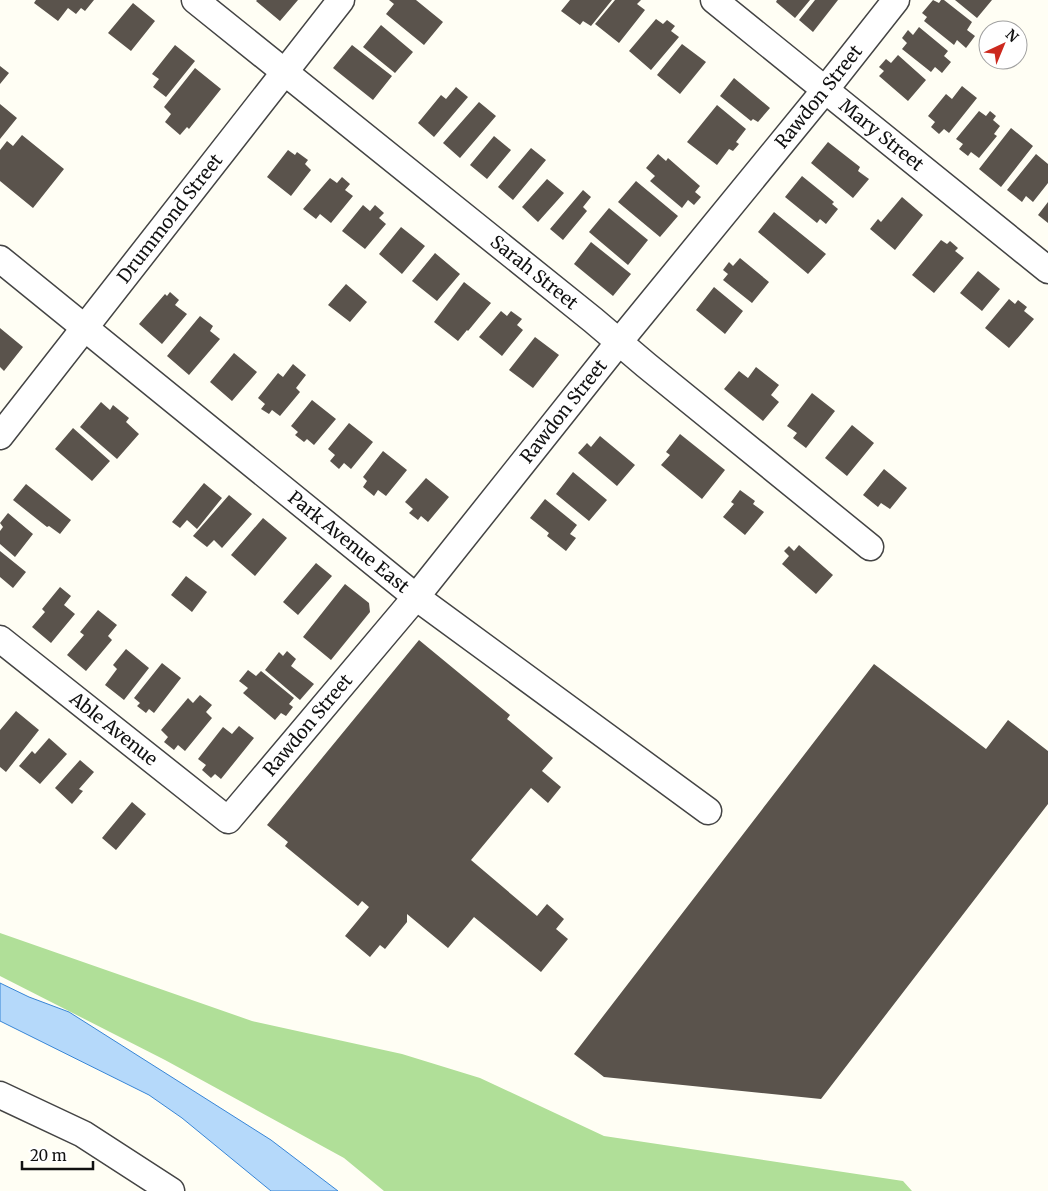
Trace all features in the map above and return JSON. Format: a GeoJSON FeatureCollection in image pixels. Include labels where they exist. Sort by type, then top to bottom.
{"type":"FeatureCollection","features":[{"type":"Feature","properties":{"kind":"street","name":"Sarah Street"},"geometry":{"type":"LineString","coordinates":[[195,0],[870,547]]}},
{"type":"Feature","properties":{"kind":"street","name":"Drummond Street"},"geometry":{"type":"LineString","coordinates":[[0,436],[341,0]]}},
{"type":"Feature","properties":{"kind":"street","name":"Mary Street"},"geometry":{"type":"LineString","coordinates":[[714,0],[1048,270]]}},
{"type":"Feature","properties":{"kind":"street","name":"Rawdon Street"},"geometry":{"type":"LineString","coordinates":[[228,820],[416,597],[619,342],[896,0]]}},
{"type":"Feature","properties":{"kind":"street","name":"Park Avenue East"},"geometry":{"type":"LineString","coordinates":[[0,259],[416,597],[708,811]]}},
{"type":"Feature","properties":{"kind":"street","name":"Able Avenue"},"geometry":{"type":"LineString","coordinates":[[0,639],[228,820]]}},
{"type":"Feature","properties":{"kind":"street"},"geometry":{"type":"LineString","coordinates":[[0,1095],[83,1134],[171,1191]]}},
{"type":"Feature","properties":{"kind":"green space"},"geometry":{"type":"Polygon","coordinates":[[[0,933],[252,1021],[402,1054],[480,1078],[604,1136],[903,1181],[912,1191],[384,1191],[344,1158],[165,1060],[0,976],[0,933]]]}},
{"type":"Feature","properties":{"kind":"water"},"geometry":{"type":"Polygon","coordinates":[[[0,983],[29,997],[69,1012],[271,1140],[338,1191],[271,1191],[182,1118],[149,1095],[0,1021],[0,983]]]}},
{"type":"Feature","properties":{"kind":"building"},"geometry":{"type":"Polygon","coordinates":[[[36,0],[94,0],[85,11],[81,8],[76,14],[68,8],[58,21],[34,3],[36,0]]]}},
{"type":"Feature","properties":{"kind":"building"},"geometry":{"type":"Polygon","coordinates":[[[257,0],[298,0],[280,21],[257,0]]]}},
{"type":"Feature","properties":{"kind":"building"},"geometry":{"type":"Polygon","coordinates":[[[389,0],[416,0],[443,22],[424,45],[386,14],[394,4],[389,0]]]}},
{"type":"Feature","properties":{"kind":"building"},"geometry":{"type":"Polygon","coordinates":[[[570,0],[612,0],[591,26],[583,21],[580,25],[561,11],[570,0]]]}},
{"type":"Feature","properties":{"kind":"building"},"geometry":{"type":"Polygon","coordinates":[[[615,0],[641,0],[637,4],[645,10],[619,43],[595,24],[615,0]]]}},
{"type":"Feature","properties":{"kind":"building"},"geometry":{"type":"Polygon","coordinates":[[[777,0],[810,0],[795,18],[776,2],[777,0]]]}},
{"type":"Feature","properties":{"kind":"building"},"geometry":{"type":"Polygon","coordinates":[[[815,0],[838,0],[813,32],[799,20],[815,0]]]}},
{"type":"Feature","properties":{"kind":"building"},"geometry":{"type":"Polygon","coordinates":[[[933,0],[939,3],[941,0],[944,0],[972,22],[967,30],[975,36],[966,48],[957,40],[954,45],[924,21],[927,17],[922,13],[933,0]]]}},
{"type":"Feature","properties":{"kind":"building"},"geometry":{"type":"Polygon","coordinates":[[[955,0],[992,0],[977,18],[955,0]]]}},
{"type":"Feature","properties":{"kind":"building"},"geometry":{"type":"Polygon","coordinates":[[[133,3],[155,21],[131,51],[108,33],[133,3]]]}},
{"type":"Feature","properties":{"kind":"building"},"geometry":{"type":"Polygon","coordinates":[[[656,19],[663,24],[667,20],[675,26],[671,31],[679,37],[651,70],[629,51],[656,19]]]}},
{"type":"Feature","properties":{"kind":"building"},"geometry":{"type":"Polygon","coordinates":[[[381,25],[413,52],[395,73],[363,47],[381,25]]]}},
{"type":"Feature","properties":{"kind":"building"},"geometry":{"type":"Polygon","coordinates":[[[919,27],[948,51],[944,56],[951,62],[942,73],[935,67],[931,72],[902,49],[907,43],[902,38],[908,30],[913,35],[919,27]]]}},
{"type":"Feature","properties":{"kind":"building"},"geometry":{"type":"Polygon","coordinates":[[[682,44],[706,62],[680,94],[657,75],[682,44]]]}},
{"type":"Feature","properties":{"kind":"building"},"geometry":{"type":"Polygon","coordinates":[[[175,45],[195,61],[166,97],[153,87],[159,79],[152,74],[175,45]]]}},
{"type":"Feature","properties":{"kind":"building"},"geometry":{"type":"Polygon","coordinates":[[[352,45],[392,76],[373,100],[333,68],[352,45]]]}},
{"type":"Feature","properties":{"kind":"building"},"geometry":{"type":"Polygon","coordinates":[[[898,55],[926,80],[908,101],[879,76],[884,71],[879,67],[886,59],[891,63],[898,55]]]}},
{"type":"Feature","properties":{"kind":"building"},"geometry":{"type":"Polygon","coordinates":[[[0,66],[9,73],[0,84],[0,66]]]}},
{"type":"Feature","properties":{"kind":"building"},"geometry":{"type":"Polygon","coordinates":[[[195,68],[221,89],[189,129],[187,127],[180,135],[165,122],[171,114],[164,107],[195,68]]]}},
{"type":"Feature","properties":{"kind":"building"},"geometry":{"type":"Polygon","coordinates":[[[734,78],[770,108],[758,122],[753,119],[751,121],[720,96],[734,78]]]}},
{"type":"Feature","properties":{"kind":"building"},"geometry":{"type":"Polygon","coordinates":[[[962,86],[977,98],[949,133],[944,129],[939,134],[931,127],[935,122],[928,116],[946,94],[952,99],[962,86]]]}},
{"type":"Feature","properties":{"kind":"building"},"geometry":{"type":"Polygon","coordinates":[[[456,87],[468,97],[434,137],[418,123],[441,95],[446,99],[456,87]]]}},
{"type":"Feature","properties":{"kind":"building"},"geometry":{"type":"Polygon","coordinates":[[[479,102],[496,116],[460,158],[443,143],[479,102]]]}},
{"type":"Feature","properties":{"kind":"building"},"geometry":{"type":"Polygon","coordinates":[[[0,104],[17,118],[0,139],[0,104]]]}},
{"type":"Feature","properties":{"kind":"building"},"geometry":{"type":"Polygon","coordinates":[[[717,105],[746,129],[736,142],[739,144],[733,151],[729,149],[717,165],[687,142],[717,105]]]}},
{"type":"Feature","properties":{"kind":"building"},"geometry":{"type":"Polygon","coordinates":[[[979,111],[986,116],[990,111],[996,116],[993,120],[1000,126],[994,134],[997,136],[979,158],[971,152],[968,156],[959,149],[963,144],[956,139],[979,111]]]}},
{"type":"Feature","properties":{"kind":"building"},"geometry":{"type":"Polygon","coordinates":[[[1011,128],[1033,146],[1001,187],[979,169],[1011,128]]]}},
{"type":"Feature","properties":{"kind":"building"},"geometry":{"type":"Polygon","coordinates":[[[22,135],[64,169],[33,208],[0,181],[0,150],[7,141],[13,146],[22,135]]]}},
{"type":"Feature","properties":{"kind":"building"},"geometry":{"type":"Polygon","coordinates":[[[494,136],[511,150],[487,179],[470,165],[494,136]]]}},
{"type":"Feature","properties":{"kind":"building"},"geometry":{"type":"Polygon","coordinates":[[[828,142],[860,167],[858,171],[869,179],[853,198],[811,163],[828,142]]]}},
{"type":"Feature","properties":{"kind":"building"},"geometry":{"type":"Polygon","coordinates":[[[531,148],[546,160],[513,200],[498,187],[531,148]]]}},
{"type":"Feature","properties":{"kind":"building"},"geometry":{"type":"Polygon","coordinates":[[[288,150],[295,155],[297,152],[308,160],[305,164],[311,170],[291,196],[267,177],[288,150]]]}},
{"type":"Feature","properties":{"kind":"building"},"geometry":{"type":"Polygon","coordinates":[[[658,154],[666,161],[668,158],[700,186],[695,192],[701,197],[694,205],[688,200],[682,208],[650,181],[655,176],[646,168],[658,154]]]}},
{"type":"Feature","properties":{"kind":"building"},"geometry":{"type":"Polygon","coordinates":[[[1036,154],[1048,164],[1048,183],[1033,202],[1026,196],[1022,202],[1007,190],[1036,154]]]}},
{"type":"Feature","properties":{"kind":"building"},"geometry":{"type":"Polygon","coordinates":[[[802,176],[834,202],[832,204],[838,209],[826,224],[820,219],[817,223],[785,197],[802,176]]]}},
{"type":"Feature","properties":{"kind":"building"},"geometry":{"type":"Polygon","coordinates":[[[342,177],[350,184],[345,190],[353,196],[331,223],[320,214],[316,219],[303,209],[330,178],[337,183],[342,177]]]}},
{"type":"Feature","properties":{"kind":"building"},"geometry":{"type":"Polygon","coordinates":[[[547,179],[564,193],[538,222],[522,207],[547,179]]]}},
{"type":"Feature","properties":{"kind":"building"},"geometry":{"type":"Polygon","coordinates":[[[636,181],[678,216],[660,237],[618,202],[636,181]]]}},
{"type":"Feature","properties":{"kind":"building"},"geometry":{"type":"Polygon","coordinates":[[[583,190],[591,197],[583,207],[587,211],[563,240],[550,229],[583,190]]]}},
{"type":"Feature","properties":{"kind":"building"},"geometry":{"type":"Polygon","coordinates":[[[902,197],[923,215],[895,250],[870,229],[878,219],[881,222],[902,197]]]}},
{"type":"Feature","properties":{"kind":"building"},"geometry":{"type":"Polygon","coordinates":[[[1048,202],[1048,223],[1038,215],[1048,202]]]}},
{"type":"Feature","properties":{"kind":"building"},"geometry":{"type":"Polygon","coordinates":[[[363,205],[370,211],[375,205],[384,213],[379,218],[386,224],[365,249],[342,231],[363,205]]]}},
{"type":"Feature","properties":{"kind":"building"},"geometry":{"type":"Polygon","coordinates":[[[609,208],[648,240],[628,265],[589,232],[609,208]]]}},
{"type":"Feature","properties":{"kind":"building"},"geometry":{"type":"Polygon","coordinates":[[[774,212],[826,254],[808,274],[758,232],[774,212]]]}},
{"type":"Feature","properties":{"kind":"building"},"geometry":{"type":"Polygon","coordinates":[[[401,227],[425,246],[402,274],[379,254],[401,227]]]}},
{"type":"Feature","properties":{"kind":"building"},"geometry":{"type":"Polygon","coordinates":[[[941,240],[947,244],[950,241],[958,248],[955,251],[964,258],[934,293],[912,275],[941,240]]]}},
{"type":"Feature","properties":{"kind":"building"},"geometry":{"type":"Polygon","coordinates":[[[591,242],[631,274],[613,296],[574,264],[591,242]]]}},
{"type":"Feature","properties":{"kind":"building"},"geometry":{"type":"Polygon","coordinates":[[[435,253],[460,274],[437,301],[412,281],[435,253]]]}},
{"type":"Feature","properties":{"kind":"building"},"geometry":{"type":"Polygon","coordinates":[[[740,258],[769,282],[752,303],[723,280],[728,274],[723,270],[729,262],[733,266],[740,258]]]}},
{"type":"Feature","properties":{"kind":"building"},"geometry":{"type":"Polygon","coordinates":[[[978,271],[1000,289],[982,311],[960,293],[978,271]]]}},
{"type":"Feature","properties":{"kind":"building"},"geometry":{"type":"Polygon","coordinates":[[[464,282],[491,303],[458,341],[434,322],[464,282]]]}},
{"type":"Feature","properties":{"kind":"building"},"geometry":{"type":"Polygon","coordinates":[[[346,284],[367,302],[350,322],[328,305],[346,284]]]}},
{"type":"Feature","properties":{"kind":"building"},"geometry":{"type":"Polygon","coordinates":[[[714,287],[743,311],[725,334],[696,310],[714,287]]]}},
{"type":"Feature","properties":{"kind":"building"},"geometry":{"type":"Polygon","coordinates":[[[170,292],[179,300],[175,305],[187,314],[162,344],[139,324],[165,294],[167,296],[170,292]]]}},
{"type":"Feature","properties":{"kind":"building"},"geometry":{"type":"Polygon","coordinates":[[[1009,299],[1015,304],[1018,300],[1027,307],[1024,311],[1034,319],[1009,348],[985,328],[1009,299]]]}},
{"type":"Feature","properties":{"kind":"building"},"geometry":{"type":"Polygon","coordinates":[[[501,311],[507,316],[511,311],[522,319],[517,325],[523,330],[502,356],[479,337],[501,311]]]}},
{"type":"Feature","properties":{"kind":"building"},"geometry":{"type":"Polygon","coordinates":[[[200,316],[213,326],[210,331],[220,339],[189,375],[167,356],[200,316]]]}},
{"type":"Feature","properties":{"kind":"building"},"geometry":{"type":"Polygon","coordinates":[[[0,328],[23,347],[4,371],[0,367],[0,328]]]}},
{"type":"Feature","properties":{"kind":"building"},"geometry":{"type":"Polygon","coordinates":[[[535,337],[559,355],[533,388],[509,370],[535,337]]]}},
{"type":"Feature","properties":{"kind":"building"},"geometry":{"type":"Polygon","coordinates":[[[234,353],[257,372],[232,401],[210,382],[234,353]]]}},
{"type":"Feature","properties":{"kind":"building"},"geometry":{"type":"Polygon","coordinates":[[[293,364],[306,375],[296,388],[300,392],[280,416],[272,410],[269,414],[261,409],[265,404],[258,398],[278,373],[283,377],[293,364]]]}},
{"type":"Feature","properties":{"kind":"building"},"geometry":{"type":"Polygon","coordinates":[[[756,367],[779,385],[771,395],[779,402],[763,421],[724,389],[739,371],[748,378],[756,367]]]}},
{"type":"Feature","properties":{"kind":"building"},"geometry":{"type":"Polygon","coordinates":[[[812,393],[835,411],[806,448],[793,438],[797,433],[787,426],[812,393]]]}},
{"type":"Feature","properties":{"kind":"building"},"geometry":{"type":"Polygon","coordinates":[[[312,400],[336,419],[314,445],[307,439],[304,442],[295,435],[298,432],[291,426],[312,400]]]}},
{"type":"Feature","properties":{"kind":"building"},"geometry":{"type":"Polygon","coordinates":[[[101,402],[110,410],[113,405],[129,418],[126,422],[139,434],[117,459],[80,427],[101,402]]]}},
{"type":"Feature","properties":{"kind":"building"},"geometry":{"type":"Polygon","coordinates":[[[349,423],[373,442],[351,469],[344,463],[339,469],[330,461],[335,455],[328,449],[349,423]]]}},
{"type":"Feature","properties":{"kind":"building"},"geometry":{"type":"Polygon","coordinates":[[[852,425],[874,443],[847,476],[825,458],[852,425]]]}},
{"type":"Feature","properties":{"kind":"building"},"geometry":{"type":"Polygon","coordinates":[[[73,428],[110,461],[92,481],[55,449],[73,428]]]}},
{"type":"Feature","properties":{"kind":"building"},"geometry":{"type":"Polygon","coordinates":[[[680,434],[725,470],[702,499],[661,465],[670,455],[666,452],[680,434]]]}},
{"type":"Feature","properties":{"kind":"building"},"geometry":{"type":"Polygon","coordinates":[[[600,436],[635,465],[617,486],[578,453],[587,443],[591,447],[600,436]]]}},
{"type":"Feature","properties":{"kind":"building"},"geometry":{"type":"Polygon","coordinates":[[[383,451],[407,470],[386,496],[378,490],[374,496],[363,487],[367,481],[363,477],[383,451]]]}},
{"type":"Feature","properties":{"kind":"building"},"geometry":{"type":"Polygon","coordinates":[[[884,469],[907,488],[890,509],[881,503],[878,507],[863,495],[884,469]]]}},
{"type":"Feature","properties":{"kind":"building"},"geometry":{"type":"Polygon","coordinates":[[[573,472],[607,500],[589,521],[556,494],[573,472]]]}},
{"type":"Feature","properties":{"kind":"building"},"geometry":{"type":"Polygon","coordinates":[[[426,478],[449,497],[428,522],[421,516],[418,520],[409,513],[413,509],[405,502],[426,478]]]}},
{"type":"Feature","properties":{"kind":"building"},"geometry":{"type":"Polygon","coordinates":[[[204,483],[222,498],[197,529],[187,520],[180,528],[172,522],[204,483]]]}},
{"type":"Feature","properties":{"kind":"building"},"geometry":{"type":"Polygon","coordinates":[[[26,484],[71,520],[60,534],[49,526],[47,527],[13,500],[26,484]]]}},
{"type":"Feature","properties":{"kind":"building"},"geometry":{"type":"Polygon","coordinates":[[[740,490],[755,501],[753,504],[764,512],[745,535],[723,517],[734,504],[731,502],[740,490]]]}},
{"type":"Feature","properties":{"kind":"building"},"geometry":{"type":"Polygon","coordinates":[[[229,495],[252,514],[222,548],[214,540],[207,547],[193,536],[229,495]]]}},
{"type":"Feature","properties":{"kind":"building"},"geometry":{"type":"Polygon","coordinates":[[[545,499],[577,525],[570,534],[576,538],[566,551],[547,536],[549,533],[530,518],[545,499]]]}},
{"type":"Feature","properties":{"kind":"building"},"geometry":{"type":"Polygon","coordinates":[[[8,513],[33,534],[15,557],[0,544],[0,531],[3,527],[0,523],[8,513]]]}},
{"type":"Feature","properties":{"kind":"building"},"geometry":{"type":"Polygon","coordinates":[[[263,518],[287,538],[255,576],[231,555],[263,518]]]}},
{"type":"Feature","properties":{"kind":"building"},"geometry":{"type":"Polygon","coordinates":[[[799,545],[833,575],[816,594],[782,564],[789,556],[784,551],[789,546],[794,551],[799,545]]]}},
{"type":"Feature","properties":{"kind":"building"},"geometry":{"type":"Polygon","coordinates":[[[0,551],[26,572],[13,588],[0,577],[0,551]]]}},
{"type":"Feature","properties":{"kind":"building"},"geometry":{"type":"Polygon","coordinates":[[[316,563],[332,576],[298,615],[283,602],[316,563]]]}},
{"type":"Feature","properties":{"kind":"building"},"geometry":{"type":"Polygon","coordinates":[[[186,576],[207,592],[192,612],[171,595],[186,576]]]}},
{"type":"Feature","properties":{"kind":"building"},"geometry":{"type":"Polygon","coordinates":[[[345,584],[369,603],[370,612],[331,660],[303,637],[345,584]]]}},
{"type":"Feature","properties":{"kind":"building"},"geometry":{"type":"Polygon","coordinates":[[[60,587],[71,596],[64,605],[75,614],[51,643],[32,627],[45,612],[42,609],[60,587]]]}},
{"type":"Feature","properties":{"kind":"building"},"geometry":{"type":"Polygon","coordinates":[[[98,610],[117,625],[108,636],[112,640],[86,671],[67,655],[84,635],[80,632],[98,610]]]}},
{"type":"Feature","properties":{"kind":"building"},"geometry":{"type":"Polygon","coordinates":[[[419,640],[510,715],[507,719],[553,758],[542,771],[561,787],[548,803],[531,788],[471,860],[537,916],[547,904],[564,919],[556,929],[568,939],[541,972],[474,917],[448,948],[407,914],[407,922],[385,949],[380,945],[370,957],[345,936],[369,907],[362,901],[358,906],[285,846],[288,842],[267,825],[419,640]]]}},
{"type":"Feature","properties":{"kind":"building"},"geometry":{"type":"Polygon","coordinates":[[[126,649],[149,668],[124,700],[105,685],[117,669],[113,665],[126,649]]]}},
{"type":"Feature","properties":{"kind":"building"},"geometry":{"type":"Polygon","coordinates":[[[287,651],[296,659],[291,666],[314,684],[300,700],[265,670],[279,652],[283,656],[287,651]]]}},
{"type":"Feature","properties":{"kind":"building"},"geometry":{"type":"Polygon","coordinates":[[[162,663],[181,678],[154,713],[149,709],[146,713],[137,706],[140,703],[134,698],[162,663]]]}},
{"type":"Feature","properties":{"kind":"building"},"geometry":{"type":"Polygon","coordinates":[[[874,664],[986,749],[1008,720],[1048,751],[1048,804],[821,1099],[604,1077],[574,1054],[874,664]]]}},
{"type":"Feature","properties":{"kind":"building"},"geometry":{"type":"Polygon","coordinates":[[[248,670],[256,676],[261,671],[294,698],[289,704],[293,707],[286,716],[281,713],[275,720],[243,693],[248,688],[239,681],[248,670]]]}},
{"type":"Feature","properties":{"kind":"building"},"geometry":{"type":"Polygon","coordinates":[[[200,695],[212,705],[206,712],[212,718],[185,751],[178,745],[174,750],[164,742],[168,737],[161,730],[188,698],[193,703],[200,695]]]}},
{"type":"Feature","properties":{"kind":"building"},"geometry":{"type":"Polygon","coordinates":[[[16,711],[39,730],[6,772],[0,767],[0,730],[16,711]]]}},
{"type":"Feature","properties":{"kind":"building"},"geometry":{"type":"Polygon","coordinates":[[[239,726],[254,738],[221,779],[215,774],[211,778],[202,770],[206,765],[198,759],[223,727],[232,734],[239,726]]]}},
{"type":"Feature","properties":{"kind":"building"},"geometry":{"type":"Polygon","coordinates":[[[49,738],[67,754],[40,784],[19,766],[32,751],[35,754],[49,738]]]}},
{"type":"Feature","properties":{"kind":"building"},"geometry":{"type":"Polygon","coordinates":[[[80,760],[94,772],[79,789],[83,791],[72,804],[55,788],[80,760]]]}},
{"type":"Feature","properties":{"kind":"building"},"geometry":{"type":"Polygon","coordinates":[[[132,802],[146,814],[116,850],[102,838],[132,802]]]}}]}
